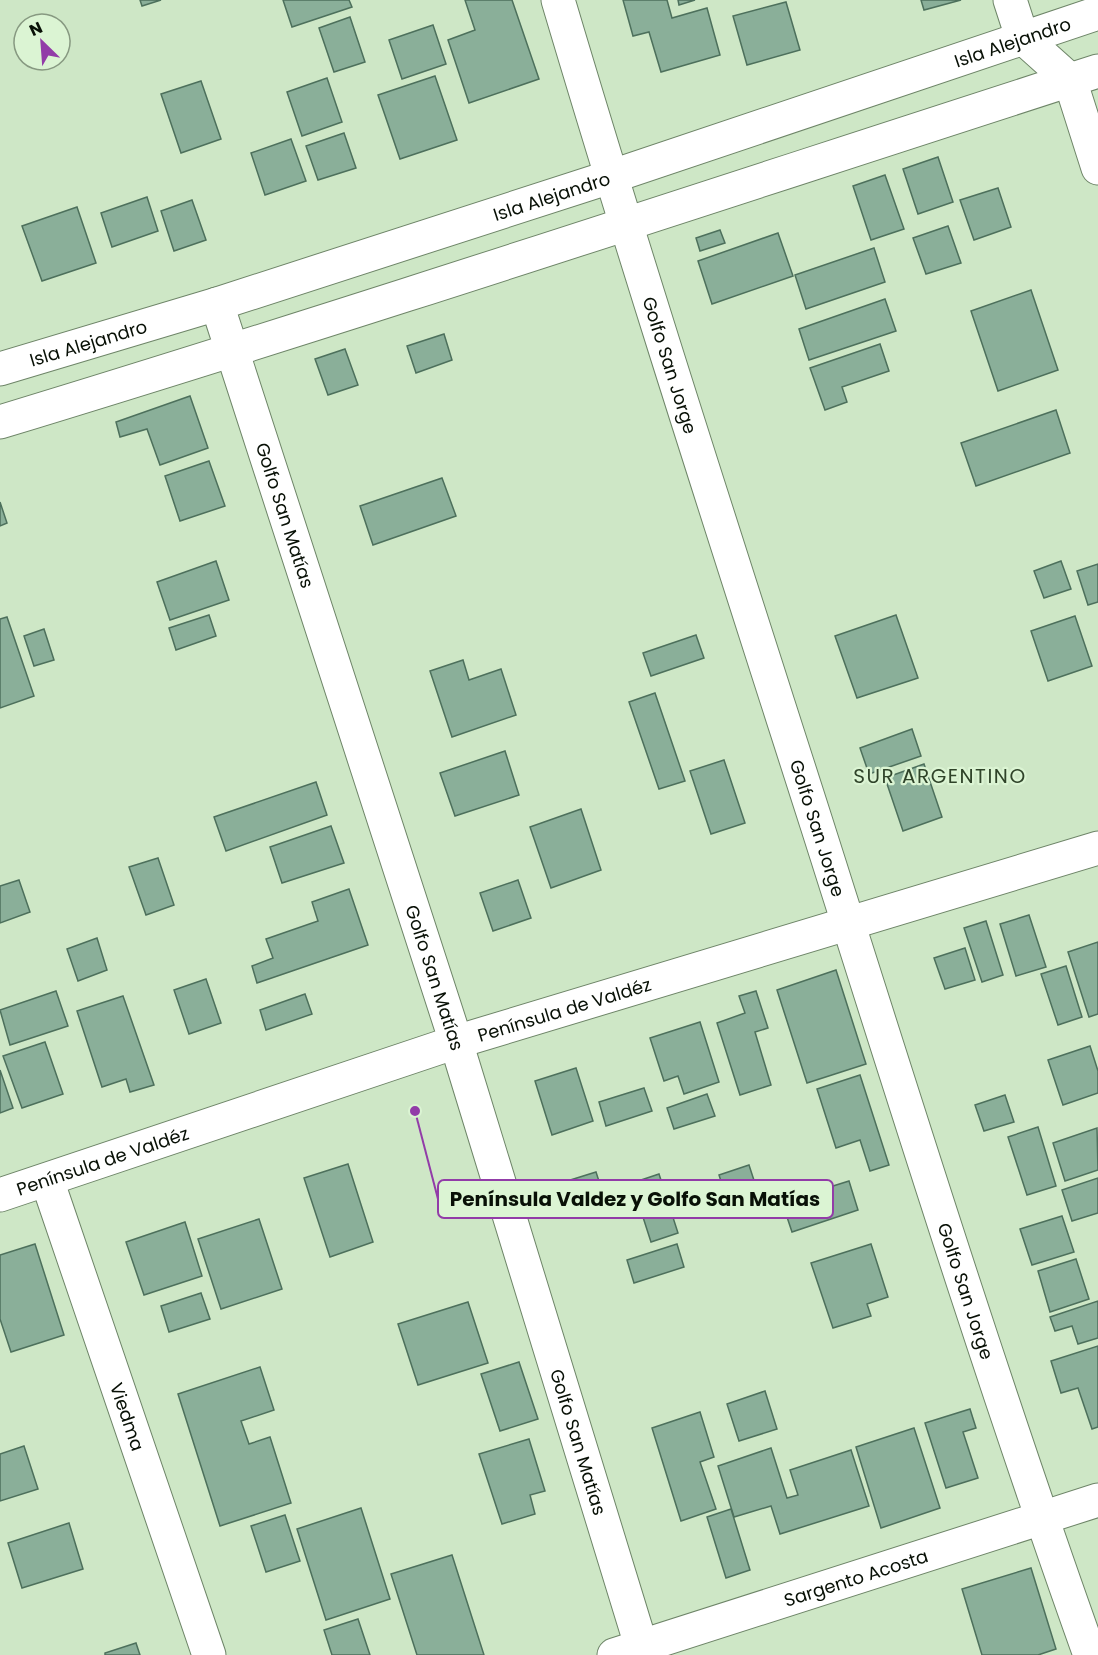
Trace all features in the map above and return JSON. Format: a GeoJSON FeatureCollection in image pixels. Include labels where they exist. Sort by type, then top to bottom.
{"type":"FeatureCollection","features":[{"type":"Feature","properties":{"kind":"street","name":"Golfo San Jorge"},"geometry":{"type":"LineString","coordinates":[[558,0],[610,177],[848,923],[1041,1518],[1090,1655]]}},
{"type":"Feature","properties":{"kind":"street"},"geometry":{"type":"LineString","coordinates":[[1010,0],[1022,37],[1084,75],[1098,168]]}},
{"type":"Feature","properties":{"kind":"street","name":"Isla Alejandro"},"geometry":{"type":"LineString","coordinates":[[0,369],[218,304],[610,177],[1098,13]]}},
{"type":"Feature","properties":{"kind":"street"},"geometry":{"type":"LineString","coordinates":[[0,422],[234,351],[626,226],[1084,75]]}},
{"type":"Feature","properties":{"kind":"street","name":"Golfo San Matías"},"geometry":{"type":"LineString","coordinates":[[218,304],[456,1042],[633,1652]]}},
{"type":"Feature","properties":{"kind":"street","name":"Península de Valdéz"},"geometry":{"type":"LineString","coordinates":[[0,1195],[456,1042],[1098,848]]}},
{"type":"Feature","properties":{"kind":"street","name":"Viedma"},"geometry":{"type":"LineString","coordinates":[[47,1179],[209,1655]]}},
{"type":"Feature","properties":{"kind":"street","name":"Sargento Acosta"},"geometry":{"type":"LineString","coordinates":[[633,1652],[1098,1500]]}},
{"type":"Feature","properties":{"kind":"building"},"geometry":{"type":"Polygon","coordinates":[[[140,0],[161,0],[142,6],[140,0]]]}},
{"type":"Feature","properties":{"kind":"building"},"geometry":{"type":"Polygon","coordinates":[[[283,0],[349,0],[352,7],[292,27],[283,0]]]}},
{"type":"Feature","properties":{"kind":"building"},"geometry":{"type":"Polygon","coordinates":[[[465,0],[512,0],[539,79],[469,103],[448,40],[475,30],[465,0]]]}},
{"type":"Feature","properties":{"kind":"building"},"geometry":{"type":"Polygon","coordinates":[[[623,0],[667,0],[672,18],[707,8],[720,55],[661,72],[649,32],[633,36],[623,0]]]}},
{"type":"Feature","properties":{"kind":"building"},"geometry":{"type":"Polygon","coordinates":[[[678,0],[695,0],[679,5],[678,0]]]}},
{"type":"Feature","properties":{"kind":"building"},"geometry":{"type":"Polygon","coordinates":[[[921,0],[961,0],[924,10],[921,0]]]}},
{"type":"Feature","properties":{"kind":"building"},"geometry":{"type":"Polygon","coordinates":[[[786,2],[800,50],[747,65],[733,16],[786,2]]]}},
{"type":"Feature","properties":{"kind":"building"},"geometry":{"type":"Polygon","coordinates":[[[350,17],[365,62],[334,72],[319,28],[350,17]]]}},
{"type":"Feature","properties":{"kind":"building"},"geometry":{"type":"Polygon","coordinates":[[[433,25],[446,64],[402,79],[389,40],[433,25]]]}},
{"type":"Feature","properties":{"kind":"building"},"geometry":{"type":"Polygon","coordinates":[[[435,76],[457,140],[400,159],[378,95],[435,76]]]}},
{"type":"Feature","properties":{"kind":"building"},"geometry":{"type":"Polygon","coordinates":[[[327,78],[342,122],[302,136],[287,92],[327,78]]]}},
{"type":"Feature","properties":{"kind":"building"},"geometry":{"type":"Polygon","coordinates":[[[201,81],[221,139],[181,153],[161,94],[201,81]]]}},
{"type":"Feature","properties":{"kind":"building"},"geometry":{"type":"Polygon","coordinates":[[[344,133],[356,168],[318,180],[306,146],[344,133]]]}},
{"type":"Feature","properties":{"kind":"building"},"geometry":{"type":"Polygon","coordinates":[[[291,139],[306,181],[265,195],[251,153],[291,139]]]}},
{"type":"Feature","properties":{"kind":"building"},"geometry":{"type":"Polygon","coordinates":[[[938,157],[953,202],[918,214],[903,169],[938,157]]]}},
{"type":"Feature","properties":{"kind":"building"},"geometry":{"type":"Polygon","coordinates":[[[885,175],[904,229],[871,240],[853,186],[885,175]]]}},
{"type":"Feature","properties":{"kind":"building"},"geometry":{"type":"Polygon","coordinates":[[[998,188],[1011,227],[974,240],[960,200],[998,188]]]}},
{"type":"Feature","properties":{"kind":"building"},"geometry":{"type":"Polygon","coordinates":[[[147,197],[158,231],[112,247],[101,213],[147,197]]]}},
{"type":"Feature","properties":{"kind":"building"},"geometry":{"type":"Polygon","coordinates":[[[192,200],[206,240],[174,251],[161,211],[192,200]]]}},
{"type":"Feature","properties":{"kind":"building"},"geometry":{"type":"Polygon","coordinates":[[[77,207],[96,263],[42,281],[22,226],[77,207]]]}},
{"type":"Feature","properties":{"kind":"building"},"geometry":{"type":"Polygon","coordinates":[[[948,226],[961,263],[926,274],[913,238],[948,226]]]}},
{"type":"Feature","properties":{"kind":"building"},"geometry":{"type":"Polygon","coordinates":[[[720,230],[725,243],[700,251],[696,238],[720,230]]]}},
{"type":"Feature","properties":{"kind":"building"},"geometry":{"type":"Polygon","coordinates":[[[778,233],[793,276],[712,304],[698,261],[778,233]]]}},
{"type":"Feature","properties":{"kind":"building"},"geometry":{"type":"Polygon","coordinates":[[[874,248],[885,282],[806,309],[795,275],[874,248]]]}},
{"type":"Feature","properties":{"kind":"building"},"geometry":{"type":"Polygon","coordinates":[[[1031,290],[1058,370],[998,391],[971,311],[1031,290]]]}},
{"type":"Feature","properties":{"kind":"building"},"geometry":{"type":"Polygon","coordinates":[[[885,299],[896,331],[809,360],[799,329],[885,299]]]}},
{"type":"Feature","properties":{"kind":"building"},"geometry":{"type":"Polygon","coordinates":[[[444,334],[452,360],[416,373],[407,346],[444,334]]]}},
{"type":"Feature","properties":{"kind":"building"},"geometry":{"type":"Polygon","coordinates":[[[880,344],[889,371],[842,387],[847,402],[825,410],[810,368],[880,344]]]}},
{"type":"Feature","properties":{"kind":"building"},"geometry":{"type":"Polygon","coordinates":[[[345,349],[358,385],[328,395],[315,359],[345,349]]]}},
{"type":"Feature","properties":{"kind":"building"},"geometry":{"type":"Polygon","coordinates":[[[190,396],[208,448],[160,465],[147,429],[120,437],[116,422],[190,396]]]}},
{"type":"Feature","properties":{"kind":"building"},"geometry":{"type":"Polygon","coordinates":[[[1056,410],[1070,453],[976,486],[961,443],[1056,410]]]}},
{"type":"Feature","properties":{"kind":"building"},"geometry":{"type":"Polygon","coordinates":[[[209,461],[225,506],[180,521],[165,476],[209,461]]]}},
{"type":"Feature","properties":{"kind":"building"},"geometry":{"type":"Polygon","coordinates":[[[442,478],[456,516],[373,545],[360,506],[442,478]]]}},
{"type":"Feature","properties":{"kind":"building"},"geometry":{"type":"Polygon","coordinates":[[[0,502],[7,523],[0,526],[0,502]]]}},
{"type":"Feature","properties":{"kind":"building"},"geometry":{"type":"Polygon","coordinates":[[[216,561],[229,600],[170,620],[157,582],[216,561]]]}},
{"type":"Feature","properties":{"kind":"building"},"geometry":{"type":"Polygon","coordinates":[[[1061,561],[1071,589],[1044,598],[1034,571],[1061,561]]]}},
{"type":"Feature","properties":{"kind":"building"},"geometry":{"type":"Polygon","coordinates":[[[1098,564],[1098,602],[1088,605],[1077,571],[1098,564]]]}},
{"type":"Feature","properties":{"kind":"building"},"geometry":{"type":"Polygon","coordinates":[[[209,615],[216,636],[176,650],[169,628],[209,615]]]}},
{"type":"Feature","properties":{"kind":"building"},"geometry":{"type":"Polygon","coordinates":[[[896,615],[918,678],[857,698],[835,636],[896,615]]]}},
{"type":"Feature","properties":{"kind":"building"},"geometry":{"type":"Polygon","coordinates":[[[1075,616],[1092,666],[1048,681],[1031,631],[1075,616]]]}},
{"type":"Feature","properties":{"kind":"building"},"geometry":{"type":"Polygon","coordinates":[[[7,617],[34,696],[0,708],[0,619],[7,617]]]}},
{"type":"Feature","properties":{"kind":"building"},"geometry":{"type":"Polygon","coordinates":[[[44,629],[54,660],[34,666],[24,636],[44,629]]]}},
{"type":"Feature","properties":{"kind":"building"},"geometry":{"type":"Polygon","coordinates":[[[696,635],[704,658],[651,676],[643,653],[696,635]]]}},
{"type":"Feature","properties":{"kind":"building"},"geometry":{"type":"Polygon","coordinates":[[[463,660],[469,680],[501,669],[516,715],[452,737],[430,671],[463,660]]]}},
{"type":"Feature","properties":{"kind":"building"},"geometry":{"type":"Polygon","coordinates":[[[655,693],[685,781],[659,789],[629,702],[655,693]]]}},
{"type":"Feature","properties":{"kind":"building"},"geometry":{"type":"Polygon","coordinates":[[[912,729],[921,756],[869,774],[860,748],[912,729]]]}},
{"type":"Feature","properties":{"kind":"building"},"geometry":{"type":"Polygon","coordinates":[[[505,751],[519,795],[455,816],[440,773],[505,751]]]}},
{"type":"Feature","properties":{"kind":"building"},"geometry":{"type":"Polygon","coordinates":[[[724,760],[745,823],[711,834],[690,771],[724,760]]]}},
{"type":"Feature","properties":{"kind":"building"},"geometry":{"type":"Polygon","coordinates":[[[924,764],[942,817],[903,831],[885,778],[924,764]]]}},
{"type":"Feature","properties":{"kind":"building"},"geometry":{"type":"Polygon","coordinates":[[[316,782],[327,815],[226,851],[214,817],[316,782]]]}},
{"type":"Feature","properties":{"kind":"building"},"geometry":{"type":"Polygon","coordinates":[[[581,809],[601,870],[551,888],[530,827],[581,809]]]}},
{"type":"Feature","properties":{"kind":"building"},"geometry":{"type":"Polygon","coordinates":[[[331,826],[344,863],[282,883],[270,847],[331,826]]]}},
{"type":"Feature","properties":{"kind":"building"},"geometry":{"type":"Polygon","coordinates":[[[158,858],[174,905],[146,915],[129,867],[158,858]]]}},
{"type":"Feature","properties":{"kind":"building"},"geometry":{"type":"Polygon","coordinates":[[[19,880],[30,912],[0,923],[0,886],[19,880]]]}},
{"type":"Feature","properties":{"kind":"building"},"geometry":{"type":"Polygon","coordinates":[[[518,880],[531,918],[493,931],[480,893],[518,880]]]}},
{"type":"Feature","properties":{"kind":"building"},"geometry":{"type":"Polygon","coordinates":[[[349,889],[368,945],[257,983],[252,966],[273,958],[266,939],[318,921],[312,902],[349,889]]]}},
{"type":"Feature","properties":{"kind":"building"},"geometry":{"type":"Polygon","coordinates":[[[1029,915],[1046,967],[1016,976],[1000,924],[1029,915]]]}},
{"type":"Feature","properties":{"kind":"building"},"geometry":{"type":"Polygon","coordinates":[[[986,921],[1003,975],[982,982],[964,928],[986,921]]]}},
{"type":"Feature","properties":{"kind":"building"},"geometry":{"type":"Polygon","coordinates":[[[97,938],[107,970],[78,981],[67,949],[97,938]]]}},
{"type":"Feature","properties":{"kind":"building"},"geometry":{"type":"Polygon","coordinates":[[[1098,942],[1098,1014],[1089,1017],[1068,952],[1098,942]]]}},
{"type":"Feature","properties":{"kind":"building"},"geometry":{"type":"Polygon","coordinates":[[[965,948],[975,980],[945,989],[934,958],[965,948]]]}},
{"type":"Feature","properties":{"kind":"building"},"geometry":{"type":"Polygon","coordinates":[[[1066,966],[1082,1017],[1058,1025],[1041,974],[1066,966]]]}},
{"type":"Feature","properties":{"kind":"building"},"geometry":{"type":"Polygon","coordinates":[[[836,970],[866,1064],[807,1083],[777,990],[836,970]]]}},
{"type":"Feature","properties":{"kind":"building"},"geometry":{"type":"Polygon","coordinates":[[[206,979],[221,1023],[189,1034],[174,990],[206,979]]]}},
{"type":"Feature","properties":{"kind":"building"},"geometry":{"type":"Polygon","coordinates":[[[56,991],[68,1026],[10,1045],[0,1010],[56,991]]]}},
{"type":"Feature","properties":{"kind":"building"},"geometry":{"type":"Polygon","coordinates":[[[756,991],[768,1028],[755,1032],[771,1085],[740,1095],[717,1023],[745,1013],[739,996],[756,991]]]}},
{"type":"Feature","properties":{"kind":"building"},"geometry":{"type":"Polygon","coordinates":[[[305,994],[312,1014],[266,1030],[260,1010],[305,994]]]}},
{"type":"Feature","properties":{"kind":"building"},"geometry":{"type":"Polygon","coordinates":[[[123,996],[154,1085],[130,1092],[126,1079],[102,1087],[77,1011],[123,996]]]}},
{"type":"Feature","properties":{"kind":"building"},"geometry":{"type":"Polygon","coordinates":[[[700,1022],[719,1082],[684,1094],[678,1076],[664,1081],[650,1038],[700,1022]]]}},
{"type":"Feature","properties":{"kind":"building"},"geometry":{"type":"Polygon","coordinates":[[[45,1042],[63,1094],[22,1108],[3,1056],[45,1042]]]}},
{"type":"Feature","properties":{"kind":"building"},"geometry":{"type":"Polygon","coordinates":[[[1090,1046],[1098,1071],[1098,1093],[1063,1105],[1048,1060],[1090,1046]]]}},
{"type":"Feature","properties":{"kind":"building"},"geometry":{"type":"Polygon","coordinates":[[[576,1068],[593,1121],[552,1135],[535,1081],[576,1068]]]}},
{"type":"Feature","properties":{"kind":"building"},"geometry":{"type":"Polygon","coordinates":[[[0,1070],[13,1108],[0,1113],[0,1070]]]}},
{"type":"Feature","properties":{"kind":"building"},"geometry":{"type":"Polygon","coordinates":[[[860,1075],[889,1165],[870,1171],[860,1140],[836,1148],[817,1089],[860,1075]]]}},
{"type":"Feature","properties":{"kind":"building"},"geometry":{"type":"Polygon","coordinates":[[[644,1088],[652,1111],[606,1126],[599,1102],[644,1088]]]}},
{"type":"Feature","properties":{"kind":"building"},"geometry":{"type":"Polygon","coordinates":[[[707,1094],[715,1116],[674,1129],[667,1108],[707,1094]]]}},
{"type":"Feature","properties":{"kind":"building"},"geometry":{"type":"Polygon","coordinates":[[[1005,1095],[1014,1122],[984,1131],[975,1105],[1005,1095]]]}},
{"type":"Feature","properties":{"kind":"building"},"geometry":{"type":"Polygon","coordinates":[[[1038,1127],[1056,1186],[1027,1195],[1008,1137],[1038,1127]]]}},
{"type":"Feature","properties":{"kind":"building"},"geometry":{"type":"Polygon","coordinates":[[[1097,1128],[1098,1170],[1065,1181],[1053,1143],[1097,1128]]]}},
{"type":"Feature","properties":{"kind":"building"},"geometry":{"type":"Polygon","coordinates":[[[348,1164],[373,1242],[330,1257],[304,1178],[348,1164]]]}},
{"type":"Feature","properties":{"kind":"building"},"geometry":{"type":"Polygon","coordinates":[[[749,1165],[763,1208],[733,1218],[719,1175],[749,1165]]]}},
{"type":"Feature","properties":{"kind":"building"},"geometry":{"type":"Polygon","coordinates":[[[596,1172],[607,1206],[578,1215],[567,1181],[596,1172]]]}},
{"type":"Feature","properties":{"kind":"building"},"geometry":{"type":"Polygon","coordinates":[[[659,1174],[678,1233],[651,1242],[632,1183],[659,1174]]]}},
{"type":"Feature","properties":{"kind":"building"},"geometry":{"type":"Polygon","coordinates":[[[1098,1178],[1098,1213],[1072,1221],[1062,1190],[1098,1178]]]}},
{"type":"Feature","properties":{"kind":"building"},"geometry":{"type":"Polygon","coordinates":[[[849,1181],[858,1210],[792,1232],[782,1202],[849,1181]]]}},
{"type":"Feature","properties":{"kind":"building"},"geometry":{"type":"Polygon","coordinates":[[[1062,1216],[1074,1252],[1032,1265],[1020,1229],[1062,1216]]]}},
{"type":"Feature","properties":{"kind":"building"},"geometry":{"type":"Polygon","coordinates":[[[259,1219],[282,1289],[221,1309],[198,1239],[259,1219]]]}},
{"type":"Feature","properties":{"kind":"building"},"geometry":{"type":"Polygon","coordinates":[[[185,1222],[202,1276],[144,1295],[126,1242],[185,1222]]]}},
{"type":"Feature","properties":{"kind":"building"},"geometry":{"type":"Polygon","coordinates":[[[35,1244],[64,1335],[11,1352],[0,1319],[0,1255],[35,1244]]]}},
{"type":"Feature","properties":{"kind":"building"},"geometry":{"type":"Polygon","coordinates":[[[677,1244],[684,1267],[634,1283],[627,1260],[677,1244]]]}},
{"type":"Feature","properties":{"kind":"building"},"geometry":{"type":"Polygon","coordinates":[[[871,1244],[888,1297],[867,1304],[871,1316],[833,1328],[811,1263],[871,1244]]]}},
{"type":"Feature","properties":{"kind":"building"},"geometry":{"type":"Polygon","coordinates":[[[1076,1259],[1089,1299],[1050,1312],[1038,1271],[1076,1259]]]}},
{"type":"Feature","properties":{"kind":"building"},"geometry":{"type":"Polygon","coordinates":[[[201,1293],[210,1319],[169,1332],[161,1306],[201,1293]]]}},
{"type":"Feature","properties":{"kind":"building"},"geometry":{"type":"Polygon","coordinates":[[[1098,1301],[1098,1338],[1078,1344],[1072,1326],[1055,1331],[1050,1317],[1098,1301]]]}},
{"type":"Feature","properties":{"kind":"building"},"geometry":{"type":"Polygon","coordinates":[[[468,1302],[488,1363],[418,1385],[398,1324],[468,1302]]]}},
{"type":"Feature","properties":{"kind":"building"},"geometry":{"type":"Polygon","coordinates":[[[1098,1346],[1098,1427],[1092,1429],[1078,1388],[1061,1393],[1051,1361],[1098,1346]]]}},
{"type":"Feature","properties":{"kind":"building"},"geometry":{"type":"Polygon","coordinates":[[[519,1362],[538,1419],[500,1431],[481,1374],[519,1362]]]}},
{"type":"Feature","properties":{"kind":"building"},"geometry":{"type":"Polygon","coordinates":[[[260,1367],[274,1410],[241,1421],[249,1444],[270,1437],[291,1503],[220,1526],[178,1394],[260,1367]]]}},
{"type":"Feature","properties":{"kind":"building"},"geometry":{"type":"Polygon","coordinates":[[[765,1391],[777,1429],[739,1441],[727,1404],[765,1391]]]}},
{"type":"Feature","properties":{"kind":"building"},"geometry":{"type":"Polygon","coordinates":[[[970,1409],[976,1428],[963,1432],[978,1478],[946,1488],[925,1423],[970,1409]]]}},
{"type":"Feature","properties":{"kind":"building"},"geometry":{"type":"Polygon","coordinates":[[[700,1412],[714,1457],[700,1462],[716,1509],[681,1521],[652,1428],[700,1412]]]}},
{"type":"Feature","properties":{"kind":"building"},"geometry":{"type":"Polygon","coordinates":[[[914,1428],[940,1508],[881,1528],[856,1447],[914,1428]]]}},
{"type":"Feature","properties":{"kind":"building"},"geometry":{"type":"Polygon","coordinates":[[[529,1439],[545,1491],[530,1495],[535,1514],[502,1524],[479,1454],[529,1439]]]}},
{"type":"Feature","properties":{"kind":"building"},"geometry":{"type":"Polygon","coordinates":[[[24,1446],[38,1489],[0,1501],[0,1454],[24,1446]]]}},
{"type":"Feature","properties":{"kind":"building"},"geometry":{"type":"Polygon","coordinates":[[[771,1448],[787,1498],[798,1495],[790,1470],[851,1450],[869,1506],[780,1534],[771,1506],[734,1517],[718,1466],[771,1448]]]}},
{"type":"Feature","properties":{"kind":"building"},"geometry":{"type":"Polygon","coordinates":[[[361,1508],[390,1599],[326,1620],[297,1529],[361,1508]]]}},
{"type":"Feature","properties":{"kind":"building"},"geometry":{"type":"Polygon","coordinates":[[[731,1509],[750,1570],[726,1578],[707,1517],[731,1509]]]}},
{"type":"Feature","properties":{"kind":"building"},"geometry":{"type":"Polygon","coordinates":[[[285,1515],[300,1561],[266,1572],[251,1526],[285,1515]]]}},
{"type":"Feature","properties":{"kind":"building"},"geometry":{"type":"Polygon","coordinates":[[[69,1523],[83,1569],[22,1588],[8,1543],[69,1523]]]}},
{"type":"Feature","properties":{"kind":"building"},"geometry":{"type":"Polygon","coordinates":[[[452,1555],[484,1655],[417,1655],[391,1574],[452,1555]]]}},
{"type":"Feature","properties":{"kind":"building"},"geometry":{"type":"Polygon","coordinates":[[[1031,1568],[1056,1649],[1038,1655],[982,1655],[962,1589],[1031,1568]]]}},
{"type":"Feature","properties":{"kind":"building"},"geometry":{"type":"Polygon","coordinates":[[[358,1619],[370,1655],[332,1655],[324,1630],[358,1619]]]}},
{"type":"Feature","properties":{"kind":"building"},"geometry":{"type":"Polygon","coordinates":[[[136,1643],[140,1655],[105,1655],[105,1653],[136,1643]]]}},
{"type":"Feature","properties":{"kind":"place","name":"Península Valdez y Golfo San Matías"},"geometry":{"type":"Point","coordinates":[415,1111]}},
{"type":"Feature","properties":{"kind":"district","name":"SUR ARGENTINO"},"geometry":{"type":"Point","coordinates":[940,776]}}]}
